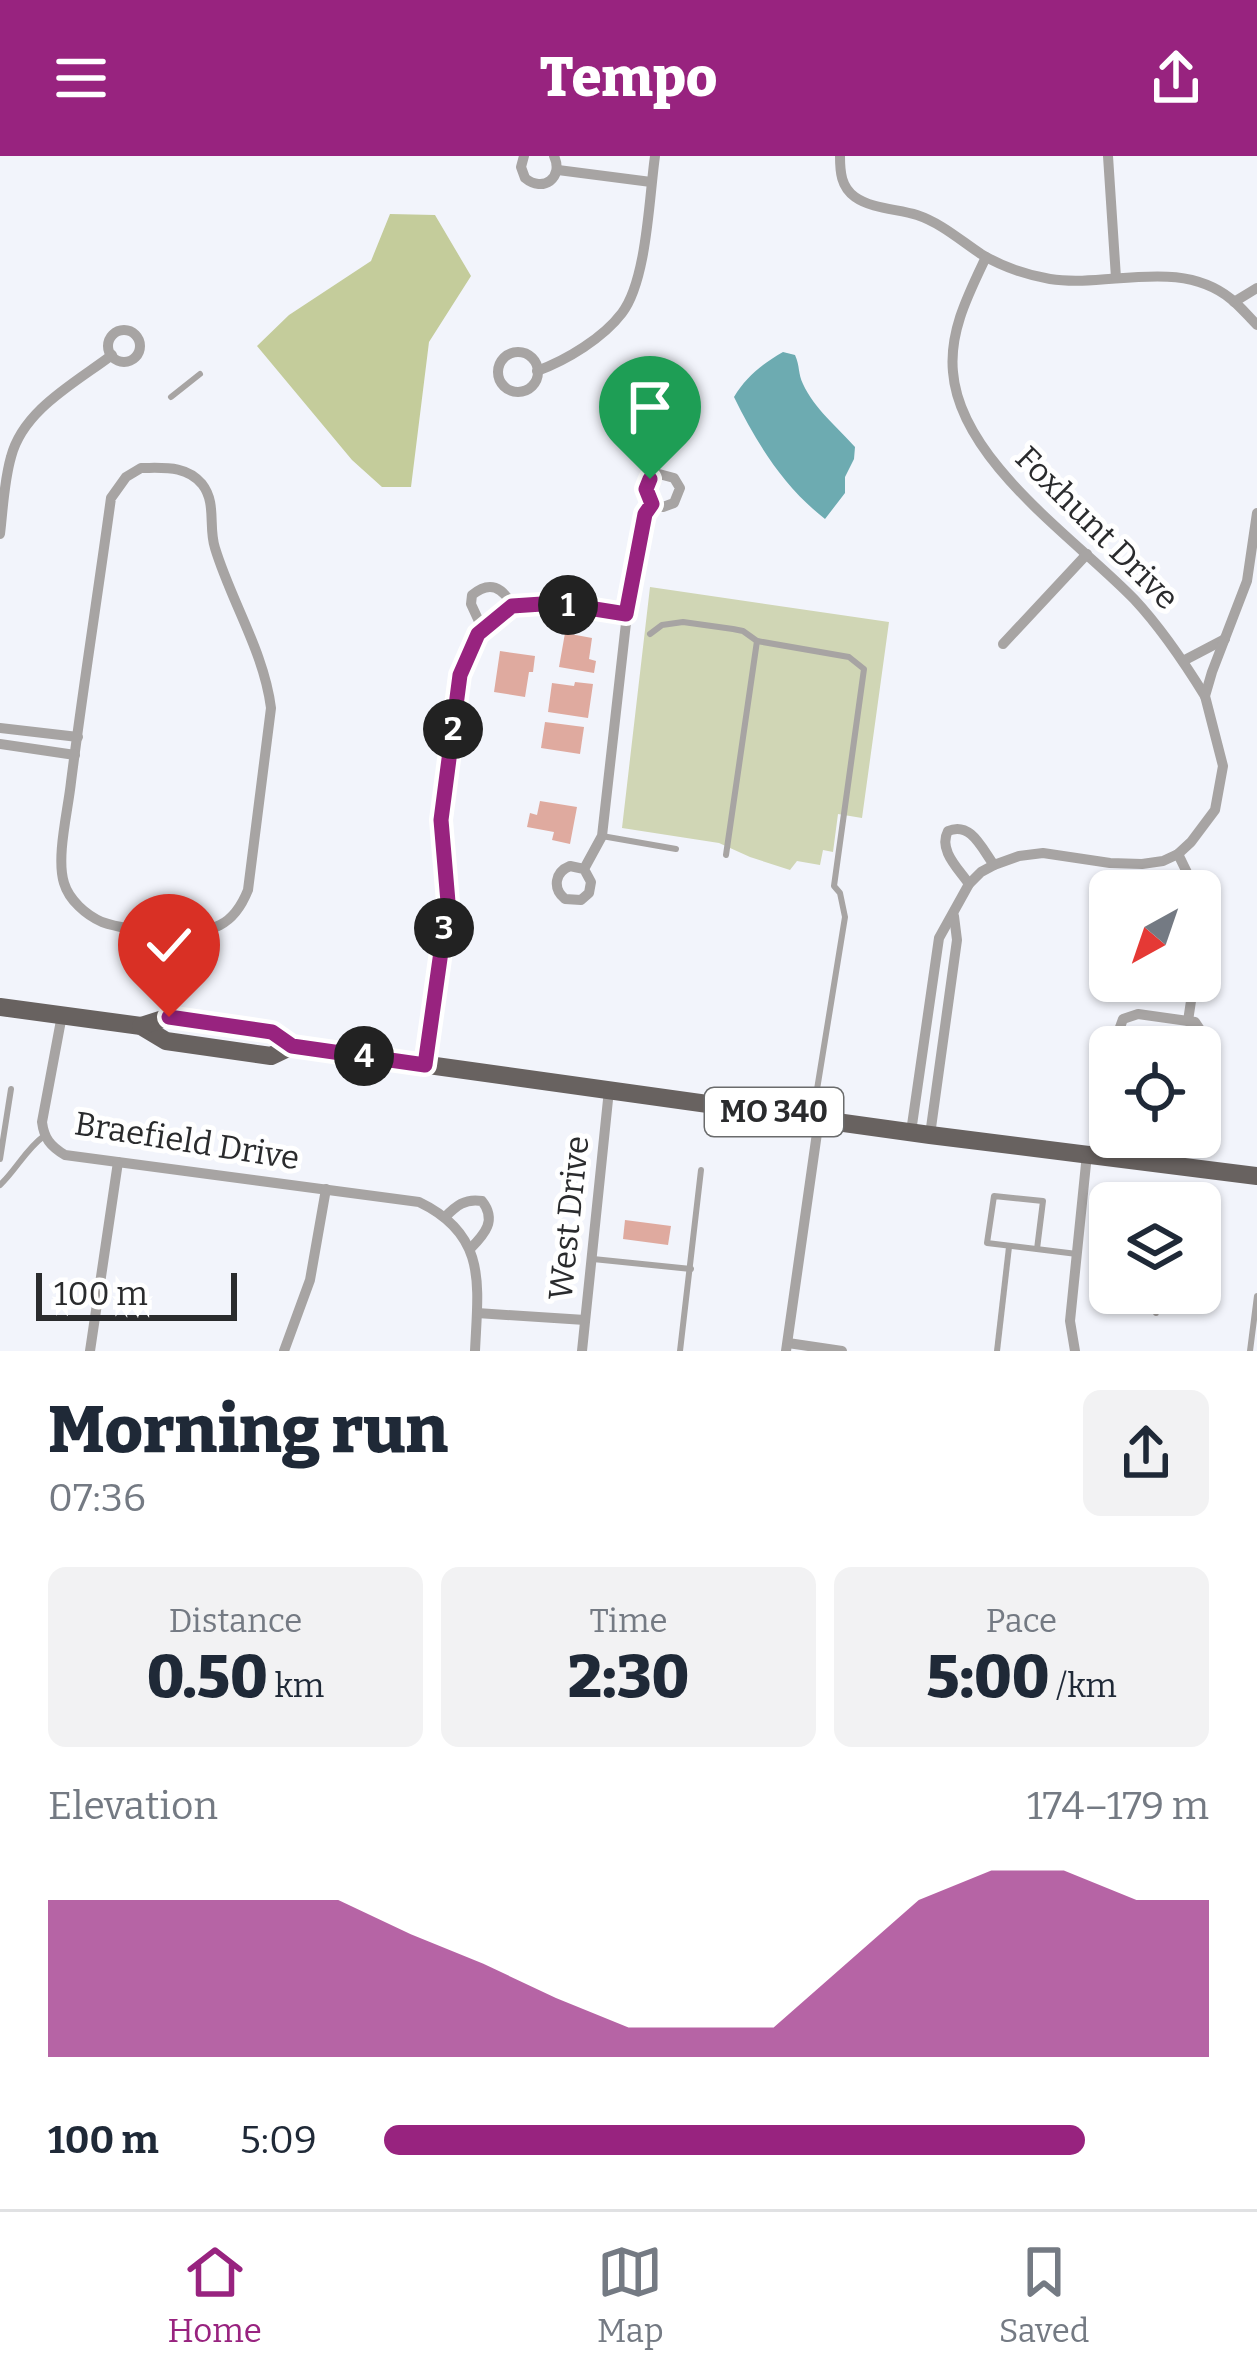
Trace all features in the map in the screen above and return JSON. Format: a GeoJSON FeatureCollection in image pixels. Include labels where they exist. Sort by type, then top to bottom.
{"type":"FeatureCollection","features":[{"type":"Feature","properties":{"kind":"main road","name":"MO 340"},"geometry":{"type":"LineString","coordinates":[[0,1007],[142,1026],[166,1041],[271,1056],[292,1046],[1257,1176]]}},
{"type":"Feature","properties":{"kind":"street"},"geometry":{"type":"LineString","coordinates":[[524,156],[522,173],[535,185],[552,181],[558,170],[554,156]]}},
{"type":"Feature","properties":{"kind":"street"},"geometry":{"type":"LineString","coordinates":[[537,371],[610,327],[623,312],[639,271],[655,156]]}},
{"type":"Feature","properties":{"kind":"street"},"geometry":{"type":"LineString","coordinates":[[840,156],[840,174],[858,200],[923,217],[986,257],[1020,272],[1082,282],[1159,276],[1196,281],[1227,296],[1257,325]]}},
{"type":"Feature","properties":{"kind":"street"},"geometry":{"type":"LineString","coordinates":[[1108,156],[1115,278]]}},
{"type":"Feature","properties":{"kind":"street"},"geometry":{"type":"LineString","coordinates":[[558,170],[651,182]]}},
{"type":"Feature","properties":{"kind":"street","name":"Foxhunt Drive"},"geometry":{"type":"LineString","coordinates":[[986,257],[964,302],[953,348],[953,373],[971,427],[1000,470],[1155,622],[1205,696],[1223,766],[1221,788],[1206,826],[1178,854]]}},
{"type":"Feature","properties":{"kind":"street"},"geometry":{"type":"LineString","coordinates":[[1234,302],[1257,288]]}},
{"type":"Feature","properties":{"kind":"street"},"geometry":{"type":"LineString","coordinates":[[0,534],[11,454],[22,430],[40,410],[112,356]]}},
{"type":"Feature","properties":{"kind":"street"},"geometry":{"type":"LineString","coordinates":[[142,468],[185,470],[209,495],[214,545],[271,700],[248,890],[228,920],[193,934],[105,923],[70,897],[62,856],[75,755],[111,498],[126,477],[142,468]]}},
{"type":"Feature","properties":{"kind":"street"},"geometry":{"type":"LineString","coordinates":[[584,869],[602,836],[626,614],[645,514],[652,504]]}},
{"type":"Feature","properties":{"kind":"street"},"geometry":{"type":"LineString","coordinates":[[1205,696],[1247,580],[1257,513]]}},
{"type":"Feature","properties":{"kind":"street"},"geometry":{"type":"LineString","coordinates":[[1003,644],[1087,554]]}},
{"type":"Feature","properties":{"kind":"street"},"geometry":{"type":"LineString","coordinates":[[483,630],[471,604],[472,595],[488,585],[497,587],[512,606]]}},
{"type":"Feature","properties":{"kind":"street"},"geometry":{"type":"LineString","coordinates":[[425,1065],[448,902],[441,820],[460,675],[483,630],[512,606],[557,603],[626,614]]}},
{"type":"Feature","properties":{"kind":"street"},"geometry":{"type":"LineString","coordinates":[[1183,661],[1225,639]]}},
{"type":"Feature","properties":{"kind":"street"},"geometry":{"type":"LineString","coordinates":[[0,728],[77,737]]}},
{"type":"Feature","properties":{"kind":"street"},"geometry":{"type":"LineString","coordinates":[[0,744],[75,755]]}},
{"type":"Feature","properties":{"kind":"street"},"geometry":{"type":"LineString","coordinates":[[969,884],[945,848],[948,831],[967,830],[994,865]]}},
{"type":"Feature","properties":{"kind":"street"},"geometry":{"type":"LineString","coordinates":[[920,1133],[939,938],[969,884],[981,872],[1019,856],[1043,853],[1142,864],[1178,854],[1186,870]]}},
{"type":"Feature","properties":{"kind":"street"},"geometry":{"type":"LineString","coordinates":[[920,1133],[956,940],[954,913]]}},
{"type":"Feature","properties":{"kind":"street"},"geometry":{"type":"LineString","coordinates":[[1188,1021],[1191,1002]]}},
{"type":"Feature","properties":{"kind":"street"},"geometry":{"type":"LineString","coordinates":[[1120,1026],[1123,1019],[1138,1014],[1199,1026]]}},
{"type":"Feature","properties":{"kind":"street","name":"Braefield Drive"},"geometry":{"type":"LineString","coordinates":[[62,1015],[42,1122],[44,1136],[65,1155],[419,1202],[445,1217],[471,1199],[482,1201],[489,1224],[470,1249],[477,1312],[475,1351]]}},
{"type":"Feature","properties":{"kind":"street","name":"West Drive"},"geometry":{"type":"LineString","coordinates":[[582,1351],[609,1090]]}},
{"type":"Feature","properties":{"kind":"street"},"geometry":{"type":"LineString","coordinates":[[816,1118],[787,1347],[842,1351]]}},
{"type":"Feature","properties":{"kind":"street"},"geometry":{"type":"LineString","coordinates":[[1075,1351],[1070,1321],[1087,1154]]}},
{"type":"Feature","properties":{"kind":"street"},"geometry":{"type":"LineString","coordinates":[[90,1351],[118,1162]]}},
{"type":"Feature","properties":{"kind":"street"},"geometry":{"type":"LineString","coordinates":[[284,1351],[310,1280],[326,1189]]}},
{"type":"Feature","properties":{"kind":"street"},"geometry":{"type":"LineString","coordinates":[[445,1217],[470,1249]]}},
{"type":"Feature","properties":{"kind":"street"},"geometry":{"type":"LineString","coordinates":[[477,1312],[585,1320]]}},
{"type":"Feature","properties":{"kind":"lane"},"geometry":{"type":"LineString","coordinates":[[171,397],[200,374]]}},
{"type":"Feature","properties":{"kind":"lane"},"geometry":{"type":"LineString","coordinates":[[650,634],[662,625],[683,622],[743,631],[757,641],[849,657],[864,669],[833,886],[840,893],[845,917],[816,1118]]}},
{"type":"Feature","properties":{"kind":"lane"},"geometry":{"type":"LineString","coordinates":[[726,855],[757,641]]}},
{"type":"Feature","properties":{"kind":"lane"},"geometry":{"type":"LineString","coordinates":[[602,836],[676,849]]}},
{"type":"Feature","properties":{"kind":"lane"},"geometry":{"type":"LineString","coordinates":[[0,1159],[11,1089]]}},
{"type":"Feature","properties":{"kind":"lane"},"geometry":{"type":"LineString","coordinates":[[0,1185],[44,1136]]}},
{"type":"Feature","properties":{"kind":"lane"},"geometry":{"type":"LineString","coordinates":[[680,1351],[700,1170]]}},
{"type":"Feature","properties":{"kind":"lane"},"geometry":{"type":"LineString","coordinates":[[1037,1249],[1042,1202],[994,1196],[987,1243],[1077,1254]]}},
{"type":"Feature","properties":{"kind":"lane"},"geometry":{"type":"LineString","coordinates":[[997,1351],[1009,1246]]}},
{"type":"Feature","properties":{"kind":"lane"},"geometry":{"type":"LineString","coordinates":[[592,1258],[691,1269]]}},
{"type":"Feature","properties":{"kind":"lane"},"geometry":{"type":"LineString","coordinates":[[1250,1351],[1257,1296]]}},
{"type":"Feature","properties":{"kind":"green space"},"geometry":{"type":"Polygon","coordinates":[[[390,214],[435,215],[471,276],[429,342],[411,487],[382,487],[352,460],[257,346],[289,315],[371,261],[390,214]]]}},
{"type":"Feature","properties":{"kind":"green space"},"geometry":{"type":"Polygon","coordinates":[[[650,587],[889,622],[862,818],[838,814],[833,852],[823,850],[820,865],[797,861],[790,870],[719,843],[622,828],[650,587]]]}},
{"type":"Feature","properties":{"kind":"water"},"geometry":{"type":"Polygon","coordinates":[[[783,352],[795,355],[808,393],[855,447],[845,493],[825,519],[773,464],[734,397],[755,372],[783,352]]]}},
{"type":"Feature","properties":{"kind":"building"},"geometry":{"type":"Polygon","coordinates":[[[565,633],[592,638],[589,659],[596,661],[594,673],[559,667],[565,633]]]}},
{"type":"Feature","properties":{"kind":"building"},"geometry":{"type":"Polygon","coordinates":[[[500,651],[535,656],[525,697],[494,692],[500,651]]]}},
{"type":"Feature","properties":{"kind":"building"},"geometry":{"type":"Polygon","coordinates":[[[575,682],[593,684],[588,718],[548,712],[552,683],[574,686],[575,682]]]}},
{"type":"Feature","properties":{"kind":"building"},"geometry":{"type":"Polygon","coordinates":[[[545,722],[584,727],[580,754],[541,748],[545,722]]]}},
{"type":"Feature","properties":{"kind":"building"},"geometry":{"type":"Polygon","coordinates":[[[540,801],[577,807],[570,844],[552,840],[554,832],[527,827],[540,801]]]}},
{"type":"Feature","properties":{"kind":"building"},"geometry":{"type":"Polygon","coordinates":[[[625,1220],[671,1226],[668,1245],[623,1239],[625,1220]]]}},
{"type":"Feature","properties":{"kind":"route"},"geometry":{"type":"LineString","coordinates":[[169,1017],[272,1032],[292,1046],[425,1065],[448,902],[441,820],[460,675],[478,634],[512,606],[557,603],[626,614],[645,514],[652,504],[646,489],[650,479]]}}]}
